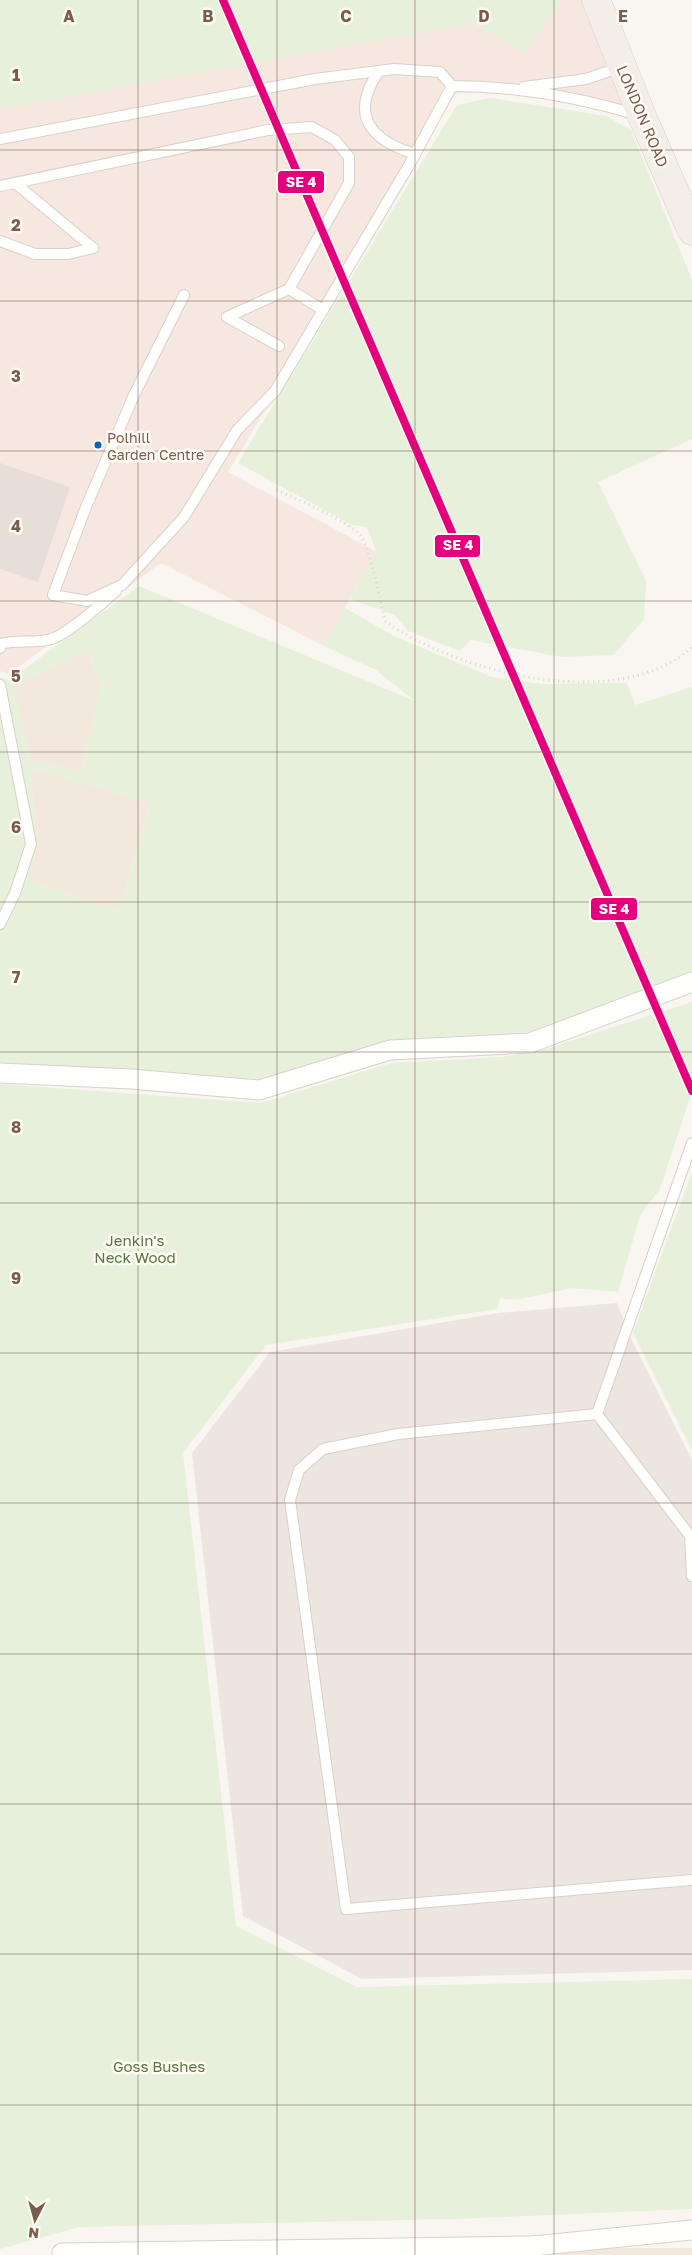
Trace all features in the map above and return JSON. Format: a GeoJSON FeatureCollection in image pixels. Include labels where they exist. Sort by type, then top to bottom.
{"type":"FeatureCollection","features":[{"type":"Feature","properties":{"kind":"main road","name":"LONDON ROAD"},"geometry":{"type":"LineString","coordinates":[[596,0],[642,116],[692,231]]}},
{"type":"Feature","properties":{"kind":"street"},"geometry":{"type":"LineString","coordinates":[[0,1073],[131,1079],[259,1090],[390,1050],[530,1042],[692,982]]}},
{"type":"Feature","properties":{"kind":"street"},"geometry":{"type":"LineString","coordinates":[[62,2253],[532,2250],[692,2230]]}},
{"type":"Feature","properties":{"kind":"lane"},"geometry":{"type":"LineString","coordinates":[[510,89],[586,79],[622,66]]}},
{"type":"Feature","properties":{"kind":"lane"},"geometry":{"type":"LineString","coordinates":[[0,139],[315,79],[394,69],[440,72],[452,86],[510,89],[584,101],[642,116]]}},
{"type":"Feature","properties":{"kind":"lane"},"geometry":{"type":"LineString","coordinates":[[379,71],[369,86],[364,103],[366,120],[377,137],[395,148],[415,154]]}},
{"type":"Feature","properties":{"kind":"lane"},"geometry":{"type":"LineString","coordinates":[[0,648],[1,644],[10,642],[29,643],[52,639],[96,609],[122,585],[184,517],[238,430],[275,391],[415,154],[452,86]]}},
{"type":"Feature","properties":{"kind":"lane"},"geometry":{"type":"LineString","coordinates":[[0,186],[268,130],[312,127],[335,140],[348,157],[349,183],[289,289],[226,317],[279,346]]}},
{"type":"Feature","properties":{"kind":"lane"},"geometry":{"type":"LineString","coordinates":[[0,241],[34,254],[68,254],[93,248],[15,183]]}},
{"type":"Feature","properties":{"kind":"lane"},"geometry":{"type":"LineString","coordinates":[[289,289],[323,310]]}},
{"type":"Feature","properties":{"kind":"lane"},"geometry":{"type":"LineString","coordinates":[[122,585],[87,601],[53,595],[86,507],[134,395],[184,295]]}},
{"type":"Feature","properties":{"kind":"lane"},"geometry":{"type":"LineString","coordinates":[[0,685],[31,844],[15,893],[0,924]]}},
{"type":"Feature","properties":{"kind":"lane"},"geometry":{"type":"LineString","coordinates":[[597,1414],[692,1143]]}},
{"type":"Feature","properties":{"kind":"lane"},"geometry":{"type":"LineString","coordinates":[[597,1414],[690,1536],[692,1576]]}},
{"type":"Feature","properties":{"kind":"lane"},"geometry":{"type":"LineString","coordinates":[[597,1414],[398,1434],[323,1450],[299,1470],[290,1500],[346,1909],[692,1880]]}},
{"type":"Feature","properties":{"kind":"path"},"geometry":{"type":"LineString","coordinates":[[277,490],[347,526],[362,537],[379,590],[385,621],[408,637],[480,666],[512,674],[574,681],[618,681],[654,671],[680,658],[692,647]]}},
{"type":"Feature","properties":{"kind":"shaded area","name":"Polhill Garden Centre"},"geometry":{"type":"Polygon","coordinates":[[[562,0],[582,0],[630,116],[608,108],[491,90],[455,94],[228,472],[376,551],[324,646],[161,563],[9,674],[0,671],[0,109],[473,23],[524,53],[562,0]]]}},
{"type":"Feature","properties":{"kind":"shaded area"},"geometry":{"type":"Polygon","coordinates":[[[88,651],[101,686],[81,772],[30,760],[14,686],[88,651]]]}},
{"type":"Feature","properties":{"kind":"shaded area"},"geometry":{"type":"Polygon","coordinates":[[[34,769],[150,803],[119,911],[28,880],[38,845],[31,783],[34,769]]]}},
{"type":"Feature","properties":{"kind":"shaded area"},"geometry":{"type":"Polygon","coordinates":[[[617,1303],[630,1336],[692,1460],[692,1970],[362,1979],[243,1916],[192,1453],[270,1352],[498,1313],[617,1303]]]}},
{"type":"Feature","properties":{"kind":"shaded area"},"geometry":{"type":"Polygon","coordinates":[[[692,2248],[692,2255],[54,2255],[74,2250],[692,2248]]]}},
{"type":"Feature","properties":{"kind":"green space"},"geometry":{"type":"Polygon","coordinates":[[[0,0],[562,0],[524,53],[473,23],[0,109],[0,0]]]}},
{"type":"Feature","properties":{"kind":"green space"},"geometry":{"type":"Polygon","coordinates":[[[490,98],[606,116],[631,130],[692,280],[692,439],[598,482],[646,581],[644,619],[614,655],[562,657],[471,640],[460,651],[408,631],[395,615],[350,599],[376,551],[367,527],[352,525],[238,463],[457,105],[490,98]]]}},
{"type":"Feature","properties":{"kind":"green space"},"geometry":{"type":"Polygon","coordinates":[[[139,586],[415,701],[376,670],[324,646],[345,608],[394,636],[492,677],[541,684],[627,683],[635,705],[692,687],[692,976],[529,1032],[387,1040],[262,1079],[0,1065],[0,677],[9,680],[139,586]],[[88,651],[15,686],[30,760],[81,772],[101,686],[88,651]],[[34,769],[31,783],[38,845],[28,880],[119,911],[150,803],[34,769]]]}},
{"type":"Feature","properties":{"kind":"green space","name":"Goss Bushes"},"geometry":{"type":"Polygon","coordinates":[[[692,1002],[692,1091],[660,1189],[640,1216],[618,1292],[572,1288],[516,1300],[500,1298],[497,1309],[266,1345],[183,1453],[236,1926],[357,1987],[692,1979],[692,2209],[454,2219],[79,2227],[0,2249],[0,1084],[261,1103],[391,1063],[501,1057],[536,1052],[692,1002]]]}},
{"type":"Feature","properties":{"kind":"green space"},"geometry":{"type":"Polygon","coordinates":[[[692,1172],[692,1450],[633,1333],[692,1172]]]}},
{"type":"Feature","properties":{"kind":"building"},"geometry":{"type":"Polygon","coordinates":[[[0,463],[70,487],[38,582],[0,569],[0,463]]]}},
{"type":"Feature","properties":{"kind":"transit line"},"geometry":{"type":"LineString","coordinates":[[223,0],[692,1091]]}},
{"type":"Feature","properties":{"kind":"place","name":"Polhill Garden Centre"},"geometry":{"type":"Point","coordinates":[98,445]}},
{"type":"Feature","properties":{"kind":"park label","name":"Jenkin's Neck Wood"},"geometry":{"type":"Point","coordinates":[135,1248]}}]}
